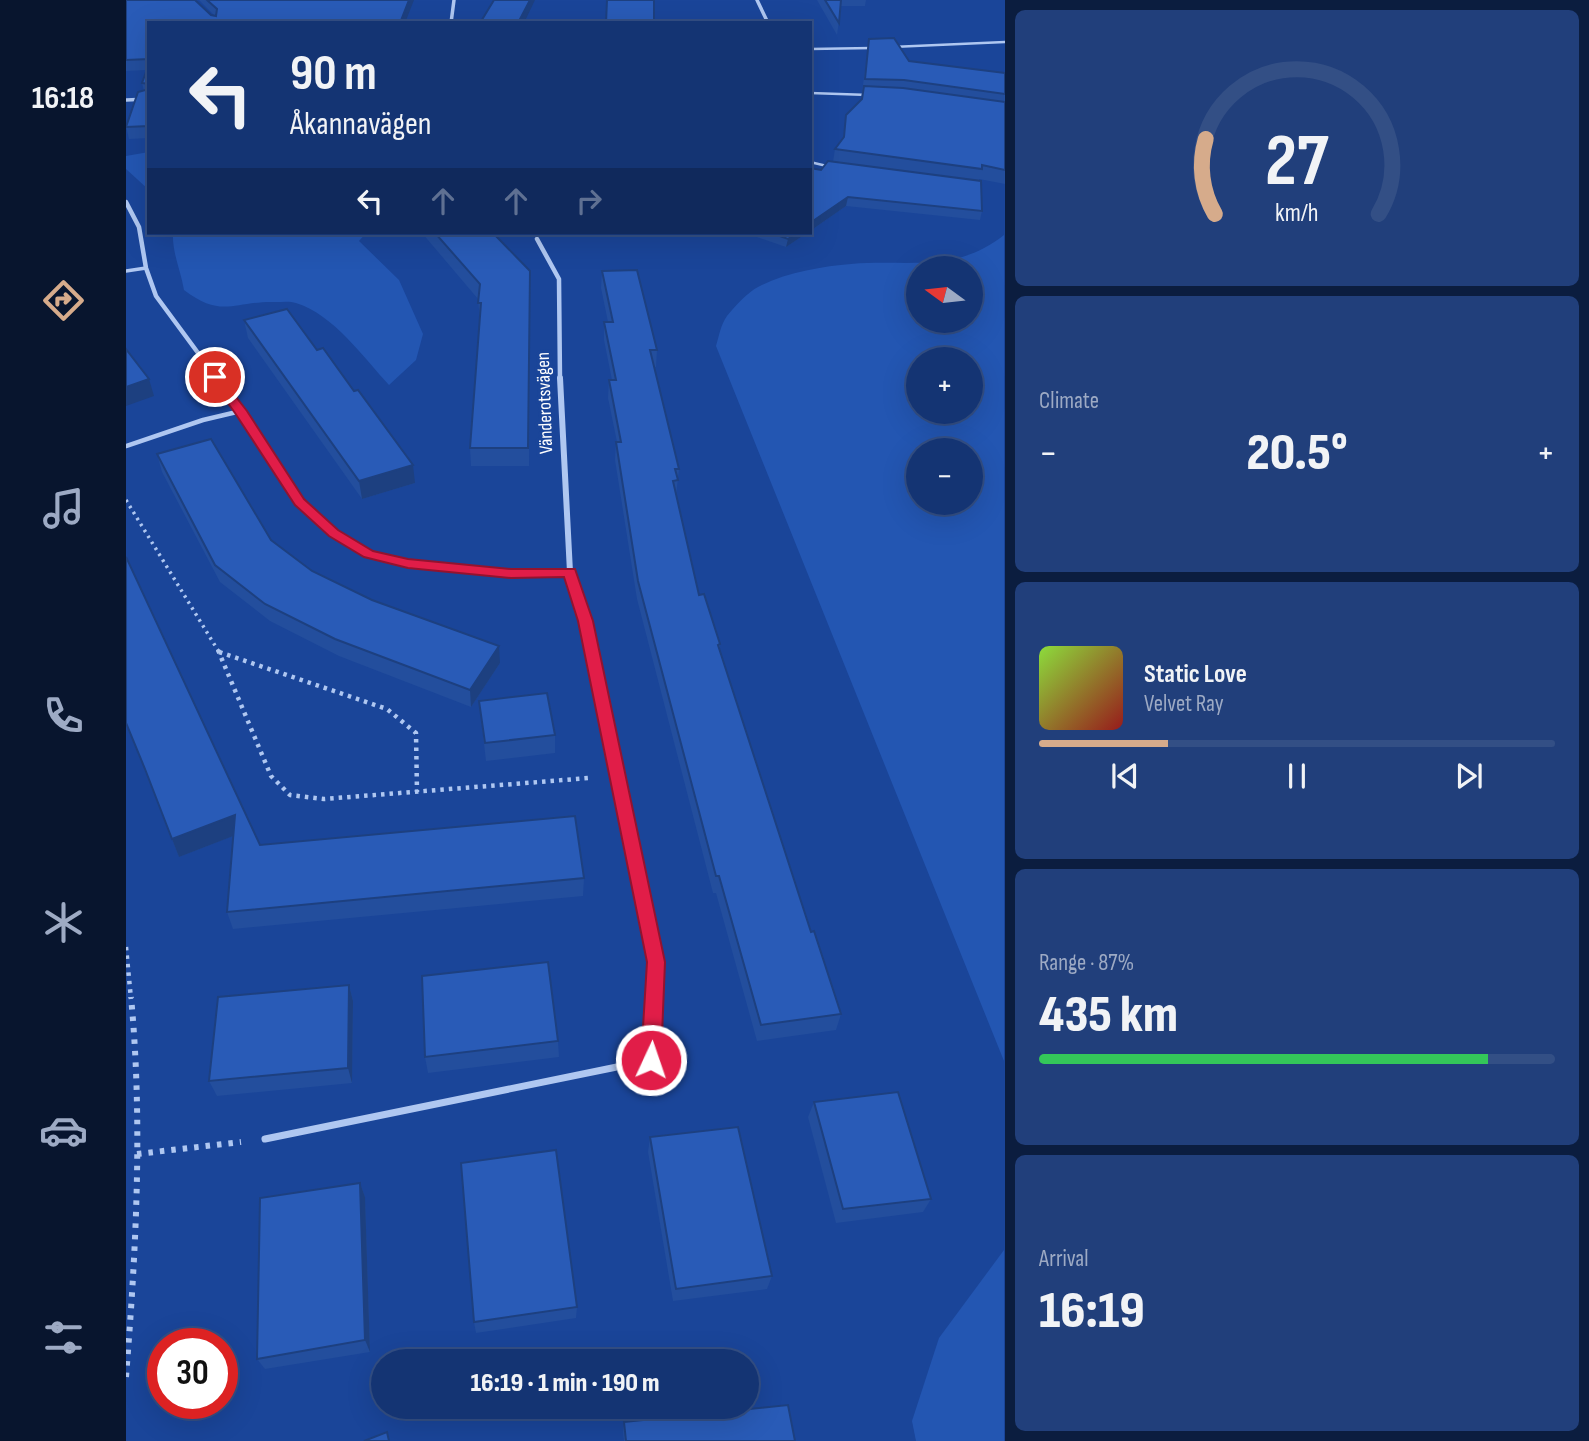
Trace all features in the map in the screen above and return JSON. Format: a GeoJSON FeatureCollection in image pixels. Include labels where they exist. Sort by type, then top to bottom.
{"type":"FeatureCollection","features":[{"type":"Feature","properties":{"kind":"street"},"geometry":{"type":"LineString","coordinates":[[451,21],[454,0]]}},
{"type":"Feature","properties":{"kind":"street"},"geometry":{"type":"LineString","coordinates":[[757,0],[767,21]]}},
{"type":"Feature","properties":{"kind":"street"},"geometry":{"type":"LineString","coordinates":[[126,100],[147,99]]}},
{"type":"Feature","properties":{"kind":"street"},"geometry":{"type":"LineString","coordinates":[[126,202],[139,227],[146,268],[156,296],[241,411],[299,502],[333,533],[369,554],[408,564],[511,573],[570,572]]}},
{"type":"Feature","properties":{"kind":"street","name":"Vänderotsvägen"},"geometry":{"type":"LineString","coordinates":[[537,239],[559,279],[560,420],[570,572],[585,621],[656,962],[651,1060]]}},
{"type":"Feature","properties":{"kind":"lane"},"geometry":{"type":"LineString","coordinates":[[888,47],[1004,42]]}},
{"type":"Feature","properties":{"kind":"lane"},"geometry":{"type":"LineString","coordinates":[[812,49],[876,48]]}},
{"type":"Feature","properties":{"kind":"lane"},"geometry":{"type":"LineString","coordinates":[[812,93],[875,95]]}},
{"type":"Feature","properties":{"kind":"lane"},"geometry":{"type":"LineString","coordinates":[[812,162],[831,167]]}},
{"type":"Feature","properties":{"kind":"lane"},"geometry":{"type":"LineString","coordinates":[[126,271],[146,268]]}},
{"type":"Feature","properties":{"kind":"lane"},"geometry":{"type":"LineString","coordinates":[[126,446],[203,420],[241,411]]}},
{"type":"Feature","properties":{"kind":"lane"},"geometry":{"type":"LineString","coordinates":[[265,1139],[651,1060]]}},
{"type":"Feature","properties":{"kind":"path"},"geometry":{"type":"LineString","coordinates":[[126,500],[219,653],[271,776],[290,795],[324,799],[616,775]]}},
{"type":"Feature","properties":{"kind":"path"},"geometry":{"type":"LineString","coordinates":[[219,653],[387,709],[416,733],[417,792]]}},
{"type":"Feature","properties":{"kind":"path"},"geometry":{"type":"LineString","coordinates":[[126,947],[133,1011],[137,1154],[135,1281],[126,1377]]}},
{"type":"Feature","properties":{"kind":"path"},"geometry":{"type":"LineString","coordinates":[[137,1154],[265,1139]]}},
{"type":"Feature","properties":{"kind":"shaded area"},"geometry":{"type":"Polygon","coordinates":[[[147,152],[147,188],[126,169],[126,156],[147,152]]]}},
{"type":"Feature","properties":{"kind":"shaded area"},"geometry":{"type":"Polygon","coordinates":[[[173,235],[364,235],[359,241],[399,280],[423,334],[416,360],[389,385],[347,338],[310,309],[289,302],[261,302],[228,307],[197,299],[184,290],[173,235]]]}},
{"type":"Feature","properties":{"kind":"shaded area"},"geometry":{"type":"Polygon","coordinates":[[[1004,235],[1004,1061],[716,346],[725,319],[754,289],[804,271],[872,263],[906,262],[906,333],[983,333],[984,256],[963,256],[1004,235]]]}},
{"type":"Feature","properties":{"kind":"shaded area"},"geometry":{"type":"Polygon","coordinates":[[[1004,1250],[1004,1441],[916,1441],[912,1421],[939,1338],[1004,1250]]]}},
{"type":"Feature","properties":{"kind":"building"},"geometry":{"type":"Polygon","coordinates":[[[126,0],[195,0],[211,15],[216,16],[217,9],[207,0],[409,0],[401,21],[147,21],[147,59],[126,60],[126,0]]]}},
{"type":"Feature","properties":{"kind":"building"},"geometry":{"type":"Polygon","coordinates":[[[494,0],[530,0],[519,21],[481,21],[494,0]]]}},
{"type":"Feature","properties":{"kind":"building"},"geometry":{"type":"Polygon","coordinates":[[[607,0],[654,0],[654,21],[606,21],[607,0]]]}},
{"type":"Feature","properties":{"kind":"building"},"geometry":{"type":"Polygon","coordinates":[[[825,0],[841,0],[839,23],[825,0]]]}},
{"type":"Feature","properties":{"kind":"building"},"geometry":{"type":"Polygon","coordinates":[[[894,38],[909,61],[1005,73],[1005,94],[904,80],[865,79],[869,39],[894,38]]]}},
{"type":"Feature","properties":{"kind":"building"},"geometry":{"type":"Polygon","coordinates":[[[147,69],[147,84],[142,83],[147,69]]]}},
{"type":"Feature","properties":{"kind":"building"},"geometry":{"type":"Polygon","coordinates":[[[864,86],[903,88],[1005,102],[1005,170],[982,165],[982,169],[835,149],[844,137],[846,115],[862,99],[864,86]]]}},
{"type":"Feature","properties":{"kind":"building"},"geometry":{"type":"Polygon","coordinates":[[[147,90],[147,126],[126,127],[138,92],[147,90]]]}},
{"type":"Feature","properties":{"kind":"building"},"geometry":{"type":"Polygon","coordinates":[[[828,161],[981,181],[982,211],[848,197],[812,222],[812,168],[821,170],[828,161]]]}},
{"type":"Feature","properties":{"kind":"building"},"geometry":{"type":"Polygon","coordinates":[[[437,235],[495,235],[530,271],[528,448],[470,448],[481,303],[478,303],[480,284],[437,235]]]}},
{"type":"Feature","properties":{"kind":"building"},"geometry":{"type":"Polygon","coordinates":[[[777,235],[793,235],[788,239],[777,235]]]}},
{"type":"Feature","properties":{"kind":"building"},"geometry":{"type":"Polygon","coordinates":[[[637,270],[657,350],[650,350],[679,469],[675,469],[678,480],[673,481],[699,595],[704,594],[811,932],[814,931],[841,1014],[761,1025],[719,876],[716,876],[638,581],[616,442],[621,442],[609,380],[616,380],[604,322],[613,322],[602,271],[637,270]]]}},
{"type":"Feature","properties":{"kind":"building"},"geometry":{"type":"Polygon","coordinates":[[[287,309],[317,350],[323,348],[354,391],[358,390],[413,465],[359,481],[244,320],[287,309]]]}},
{"type":"Feature","properties":{"kind":"building"},"geometry":{"type":"Polygon","coordinates":[[[126,349],[149,379],[126,387],[126,349]]]}},
{"type":"Feature","properties":{"kind":"building"},"geometry":{"type":"Polygon","coordinates":[[[211,439],[271,540],[312,571],[372,600],[499,646],[470,690],[335,639],[265,604],[215,565],[157,454],[211,439]]]}},
{"type":"Feature","properties":{"kind":"building"},"geometry":{"type":"Polygon","coordinates":[[[126,557],[260,845],[575,816],[584,878],[227,912],[235,815],[172,839],[126,723],[126,557]]]}},
{"type":"Feature","properties":{"kind":"building"},"geometry":{"type":"Polygon","coordinates":[[[547,693],[555,735],[485,743],[479,701],[547,693]]]}},
{"type":"Feature","properties":{"kind":"building"},"geometry":{"type":"Polygon","coordinates":[[[548,962],[558,1041],[425,1057],[422,976],[548,962]]]}},
{"type":"Feature","properties":{"kind":"building"},"geometry":{"type":"Polygon","coordinates":[[[349,985],[348,1068],[209,1081],[218,997],[349,985]]]}},
{"type":"Feature","properties":{"kind":"building"},"geometry":{"type":"Polygon","coordinates":[[[898,1092],[931,1199],[843,1209],[814,1102],[898,1092]]]}},
{"type":"Feature","properties":{"kind":"building"},"geometry":{"type":"Polygon","coordinates":[[[738,1127],[772,1276],[676,1289],[650,1137],[738,1127]]]}},
{"type":"Feature","properties":{"kind":"building"},"geometry":{"type":"Polygon","coordinates":[[[556,1150],[577,1307],[474,1322],[461,1163],[556,1150]]]}},
{"type":"Feature","properties":{"kind":"building"},"geometry":{"type":"Polygon","coordinates":[[[360,1183],[365,1340],[257,1359],[260,1198],[360,1183]]]}},
{"type":"Feature","properties":{"kind":"building"},"geometry":{"type":"Polygon","coordinates":[[[788,1405],[795,1441],[626,1441],[624,1422],[653,1419],[759,1419],[759,1408],[788,1405]]]}},
{"type":"Feature","properties":{"kind":"building"},"geometry":{"type":"Polygon","coordinates":[[[387,1432],[389,1441],[364,1441],[387,1432]]]}},
{"type":"Feature","properties":{"kind":"route"},"geometry":{"type":"LineString","coordinates":[[215,377],[241,411],[299,502],[333,533],[369,554],[408,564],[511,573],[570,572],[585,621],[656,962],[651,1060]]}}]}
